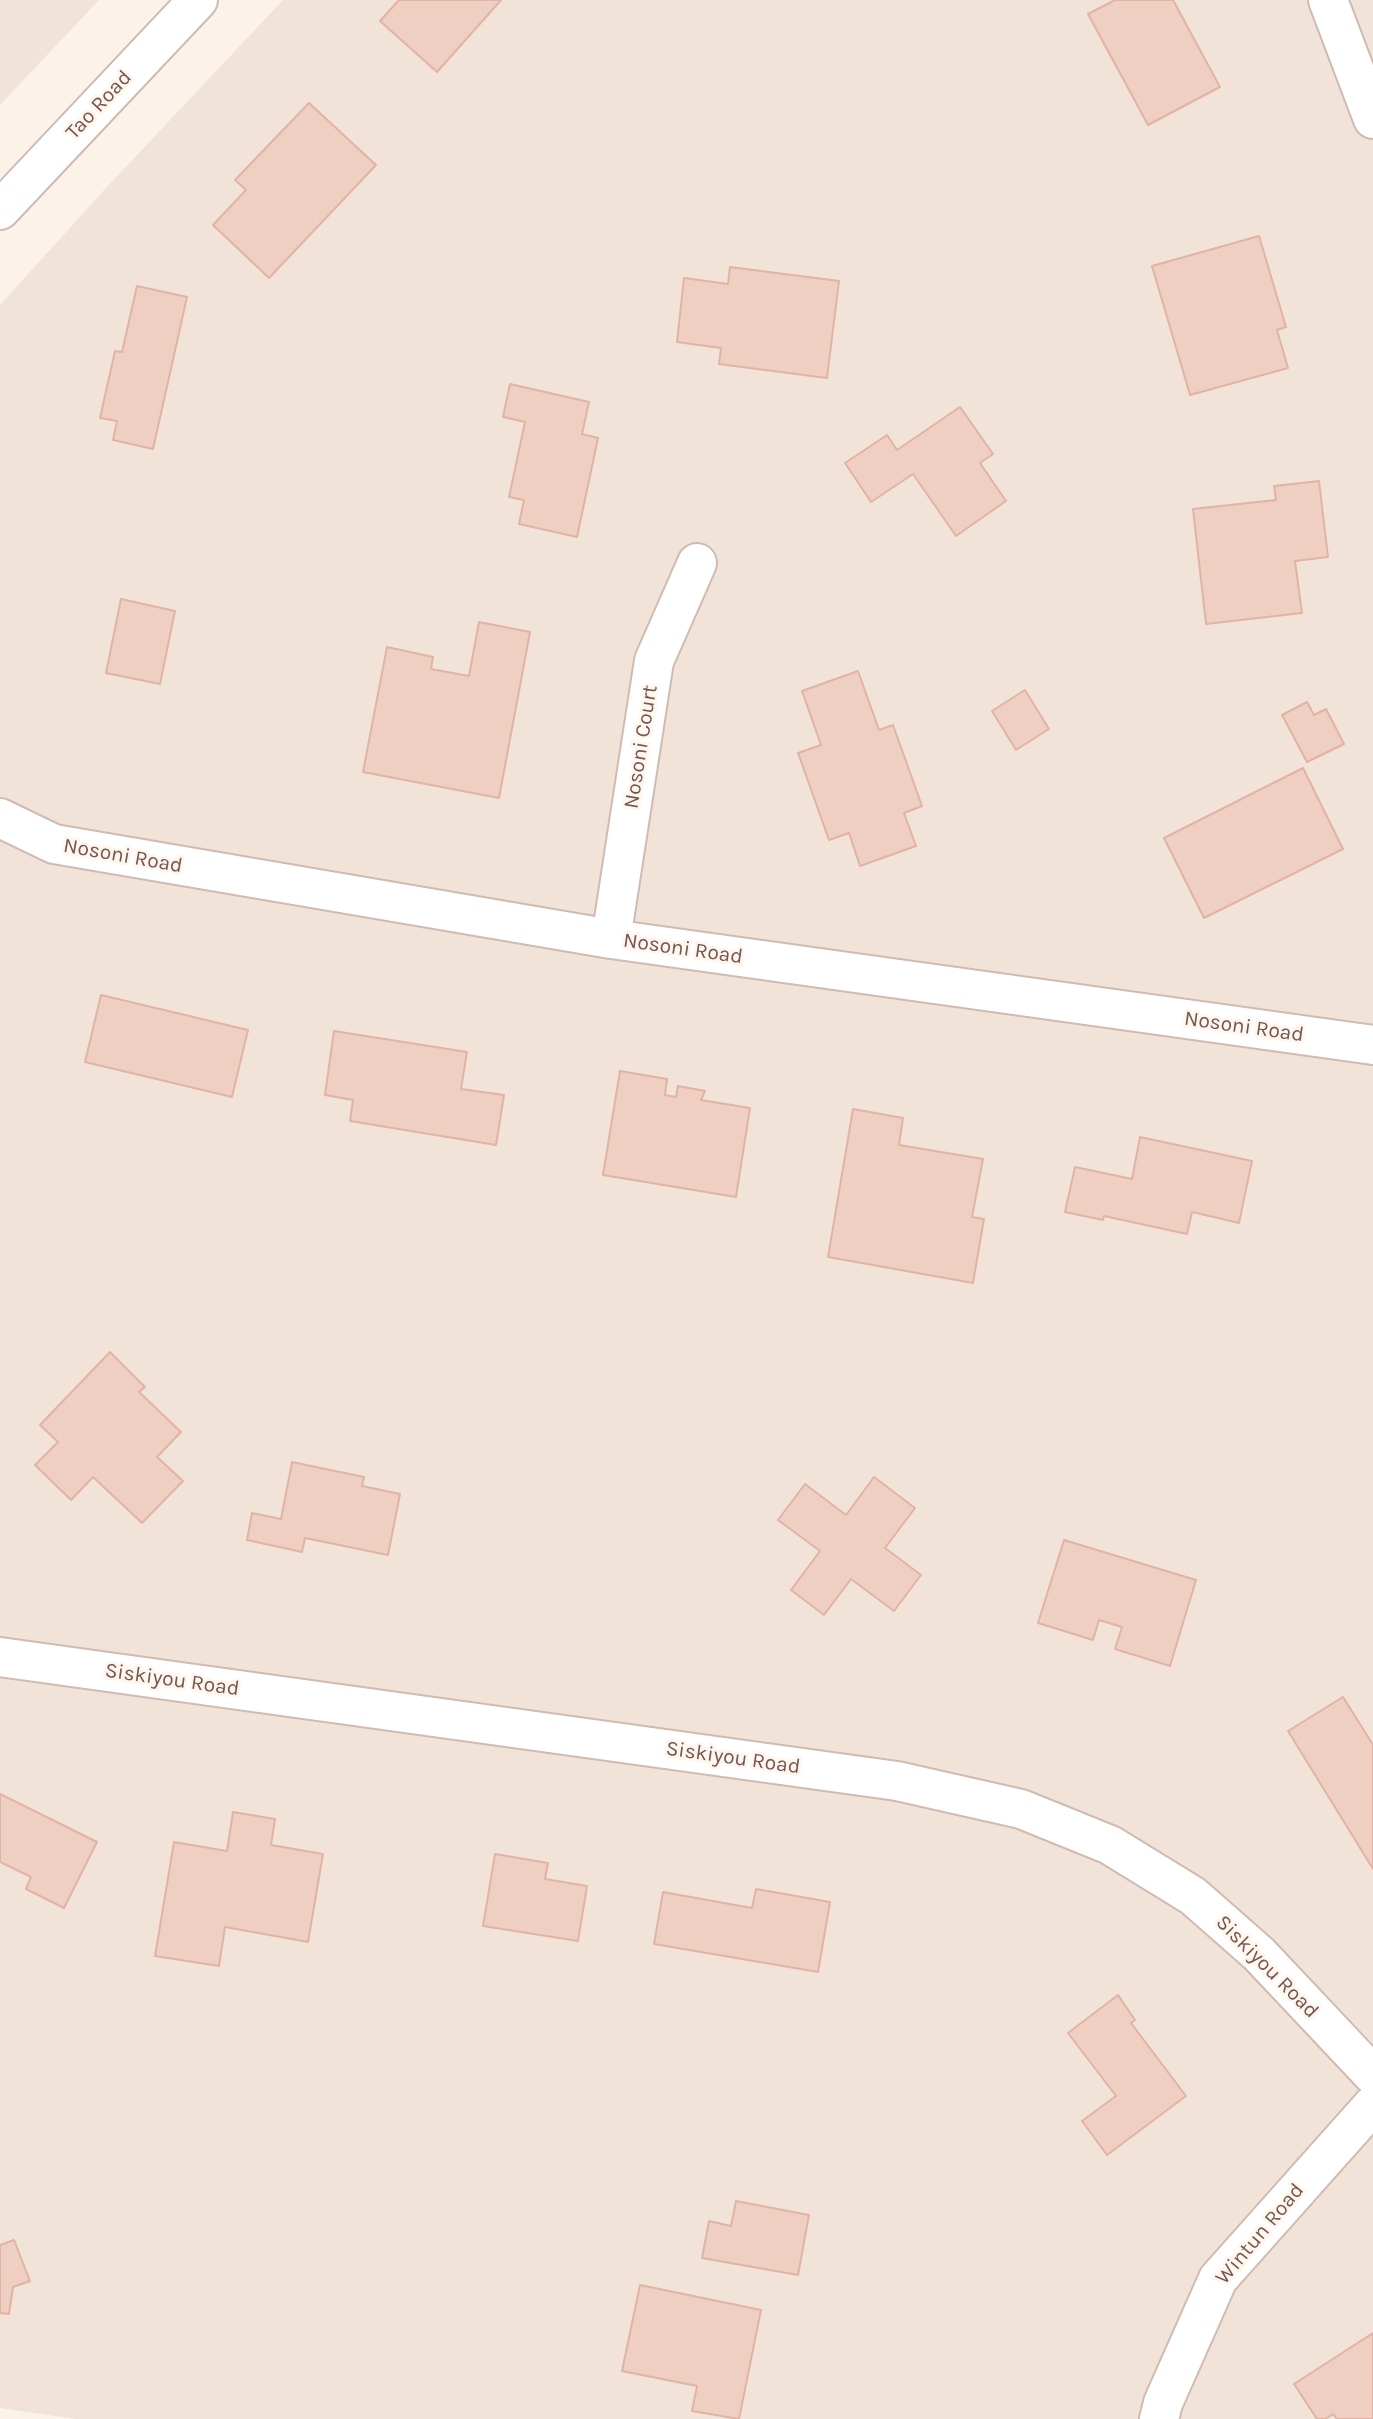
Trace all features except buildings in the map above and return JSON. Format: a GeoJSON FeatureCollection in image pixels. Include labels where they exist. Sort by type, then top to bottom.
{"type":"FeatureCollection","features":[{"type":"Feature","properties":{"kind":"street","name":"Tao Road"},"geometry":{"type":"LineString","coordinates":[[0,210],[198,0]]}},
{"type":"Feature","properties":{"kind":"street"},"geometry":{"type":"LineString","coordinates":[[1328,0],[1373,119]]}},
{"type":"Feature","properties":{"kind":"street","name":"Nosoni Court"},"geometry":{"type":"LineString","coordinates":[[611,939],[654,661],[697,563]]}},
{"type":"Feature","properties":{"kind":"street","name":"Nosoni Road"},"geometry":{"type":"LineString","coordinates":[[0,818],[54,844],[611,939],[1373,1045]]}},
{"type":"Feature","properties":{"kind":"street","name":"Siskiyou Road"},"geometry":{"type":"LineString","coordinates":[[0,1657],[897,1781],[1021,1809],[1110,1845],[1193,1896],[1259,1954],[1373,2075]]}},
{"type":"Feature","properties":{"kind":"street","name":"Wintun Road"},"geometry":{"type":"LineString","coordinates":[[1159,2419],[1163,2403],[1218,2279],[1373,2105]]}},
{"type":"Feature","properties":{"kind":"shaded area"},"geometry":{"type":"Polygon","coordinates":[[[0,0],[99,0],[0,105],[0,0]]]}},
{"type":"Feature","properties":{"kind":"shaded area"},"geometry":{"type":"Polygon","coordinates":[[[283,0],[1373,0],[1373,2419],[76,2419],[0,2408],[0,305],[283,0]]]}}]}
